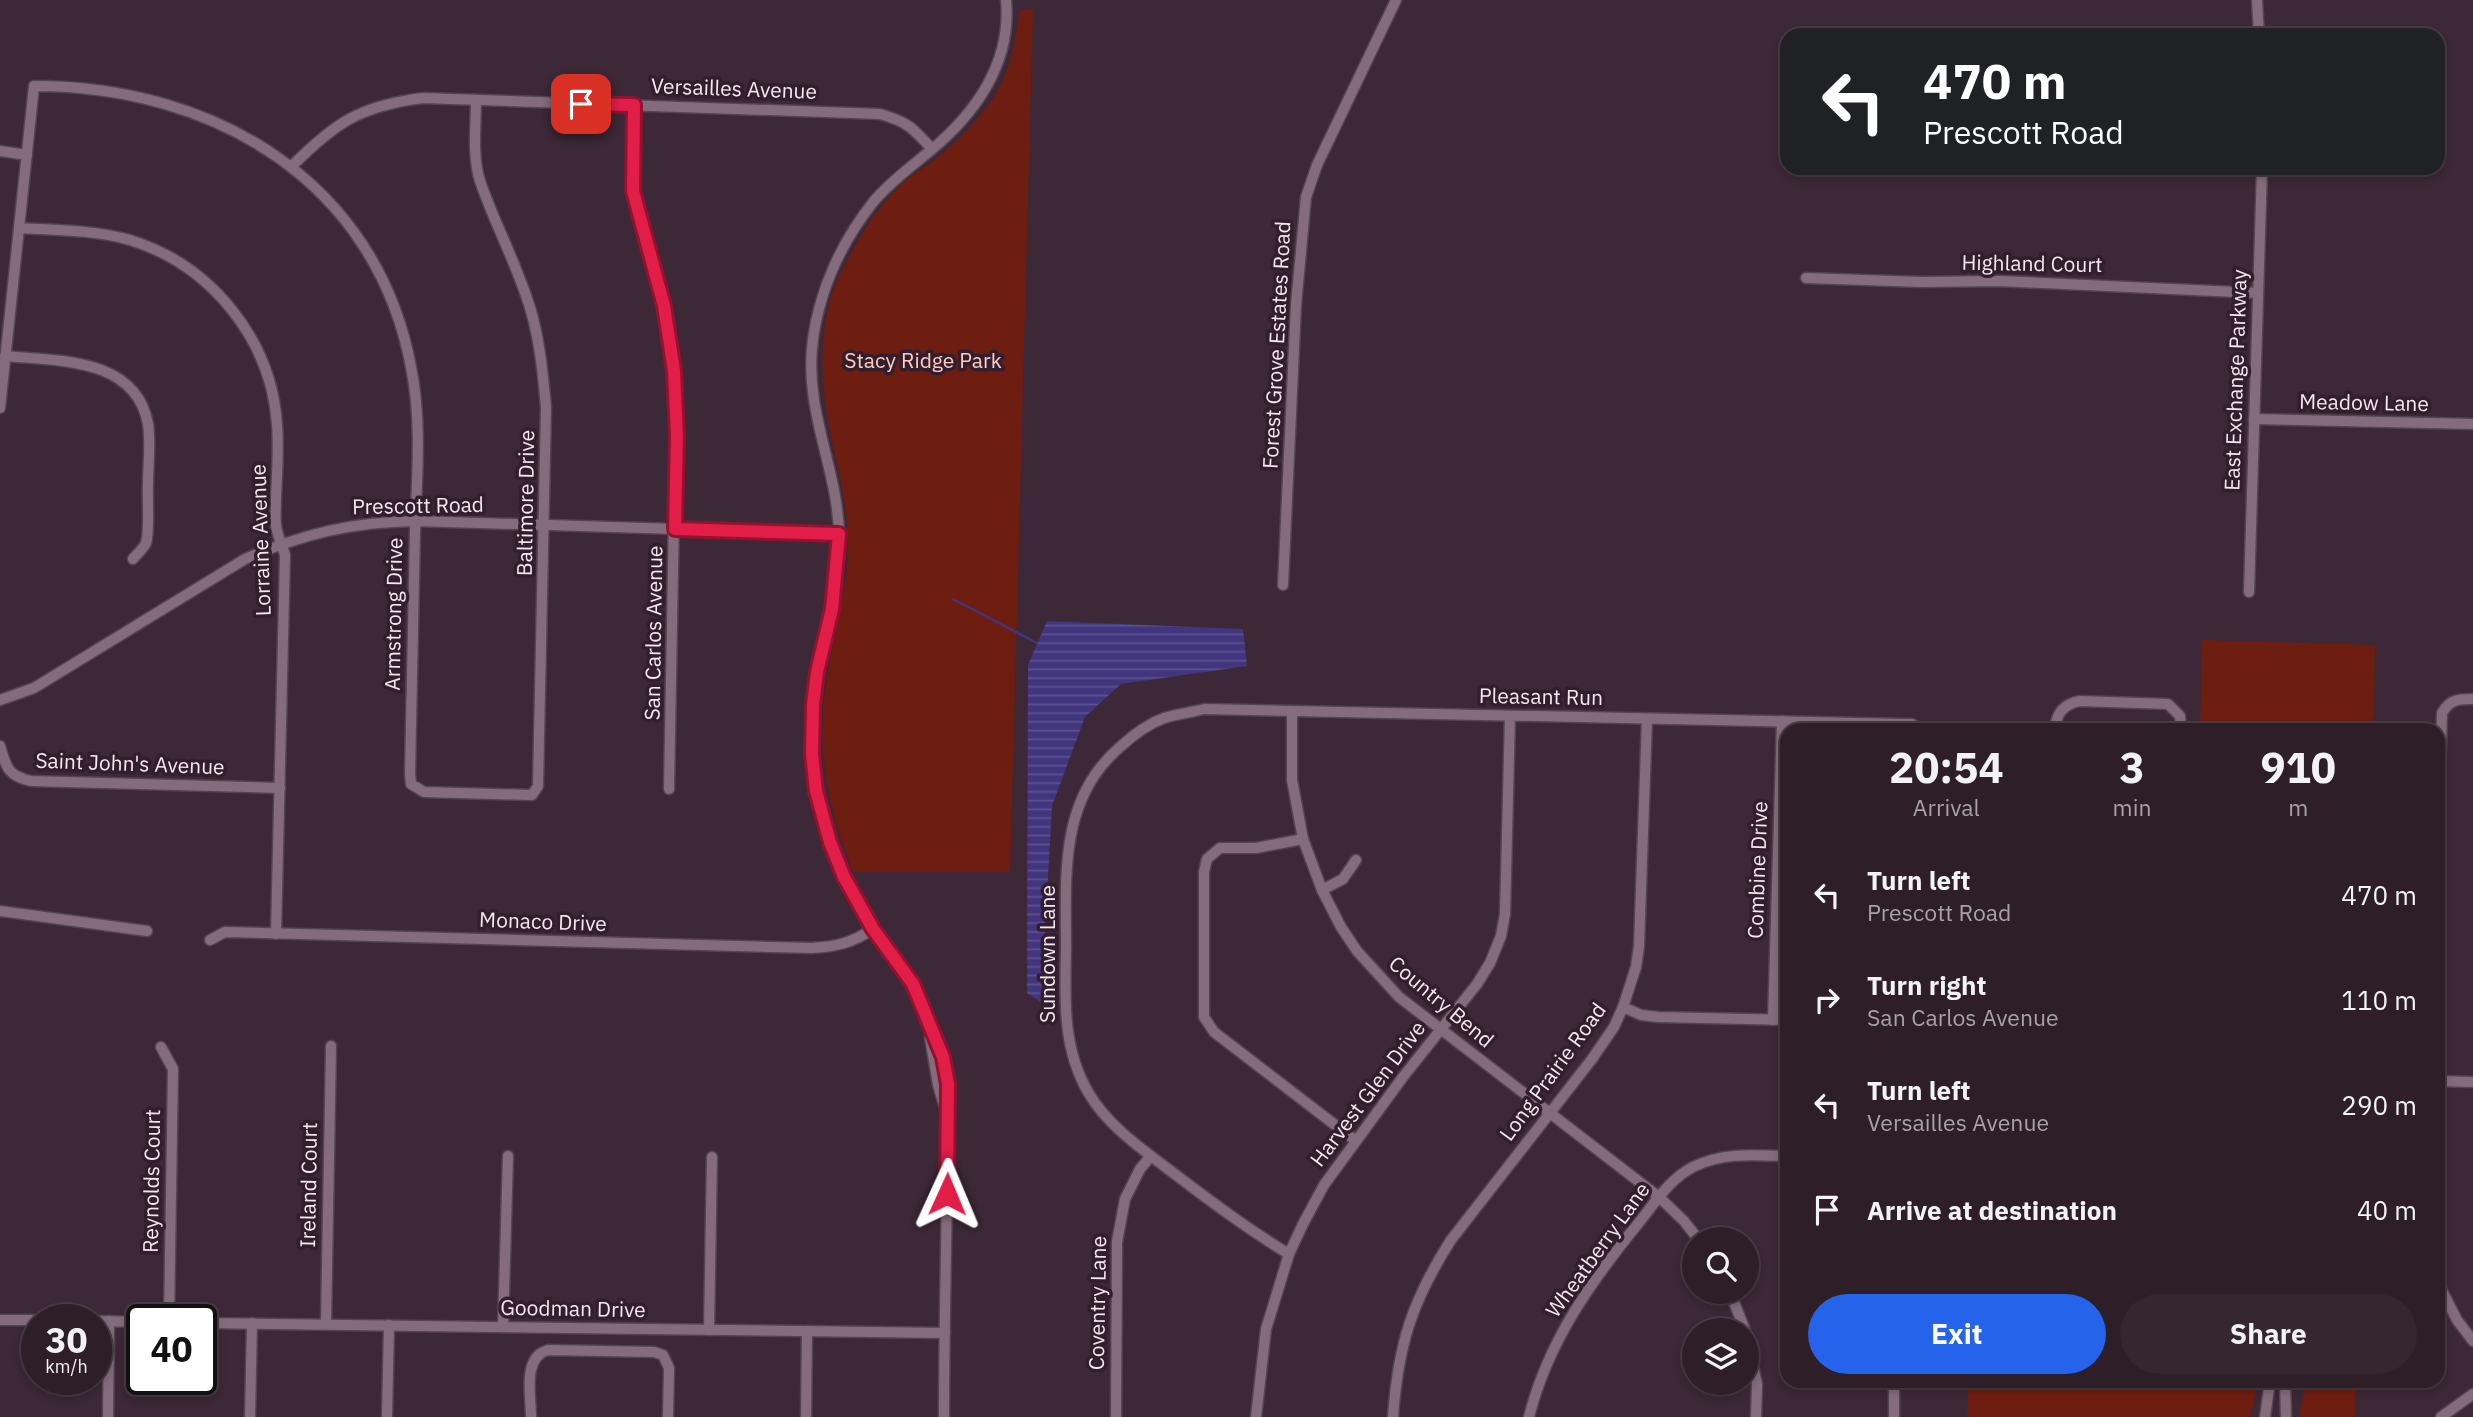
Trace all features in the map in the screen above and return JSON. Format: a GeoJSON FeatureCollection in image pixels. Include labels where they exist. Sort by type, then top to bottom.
{"type":"FeatureCollection","features":[{"type":"Feature","properties":{"kind":"street"},"geometry":{"type":"LineString","coordinates":[[944,1417],[947,1115],[938,1085],[928,1021],[913,984],[873,929],[844,877],[821,813],[813,772],[813,705],[817,672],[832,609],[839,534],[833,486],[821,443],[813,394],[812,344],[817,318],[833,268],[859,222],[892,182],[970,113],[991,80],[1003,44],[1006,0]]}},
{"type":"Feature","properties":{"kind":"street","name":"Forest Grove Estates Road"},"geometry":{"type":"LineString","coordinates":[[1283,585],[1296,305],[1306,197],[1317,165],[1396,0]]}},
{"type":"Feature","properties":{"kind":"street"},"geometry":{"type":"LineString","coordinates":[[2257,0],[2259,28]]}},
{"type":"Feature","properties":{"kind":"street","name":"Armstrong Drive"},"geometry":{"type":"LineString","coordinates":[[27,155],[34,86],[95,88],[156,99],[213,120],[292,166],[317,189],[360,242],[377,270],[403,333],[416,399],[418,433],[410,774],[413,786]]}},
{"type":"Feature","properties":{"kind":"street","name":"Versailles Avenue"},"geometry":{"type":"LineString","coordinates":[[292,166],[328,132],[355,114],[376,106],[423,98],[880,114],[912,127],[932,149]]}},
{"type":"Feature","properties":{"kind":"street","name":"Baltimore Drive"},"geometry":{"type":"LineString","coordinates":[[413,786],[424,793],[525,796],[532,795],[537,790],[547,407],[531,312],[516,267],[479,179],[475,141],[476,100]]}},
{"type":"Feature","properties":{"kind":"street","name":"San Carlos Avenue"},"geometry":{"type":"LineString","coordinates":[[634,105],[633,191],[664,306],[674,371],[677,436],[669,789]]}},
{"type":"Feature","properties":{"kind":"street"},"geometry":{"type":"LineString","coordinates":[[0,151],[27,155],[0,408]]}},
{"type":"Feature","properties":{"kind":"street","name":"East Exchange Parkway"},"geometry":{"type":"LineString","coordinates":[[2249,592],[2262,175]]}},
{"type":"Feature","properties":{"kind":"street","name":"Lorraine Avenue"},"geometry":{"type":"LineString","coordinates":[[19,228],[104,234],[152,248],[195,274],[232,308],[258,351],[274,399],[278,436],[276,524],[285,555],[276,934]]}},
{"type":"Feature","properties":{"kind":"street","name":"Highland Court"},"geometry":{"type":"LineString","coordinates":[[1806,278],[1922,282],[1999,281],[2258,293]]}},
{"type":"Feature","properties":{"kind":"street"},"geometry":{"type":"LineString","coordinates":[[5,356],[99,368],[123,382],[141,405],[148,423],[149,442],[146,544],[132,559]]}},
{"type":"Feature","properties":{"kind":"street","name":"Meadow Lane"},"geometry":{"type":"LineString","coordinates":[[2254,419],[2473,424]]}},
{"type":"Feature","properties":{"kind":"street","name":"Prescott Road"},"geometry":{"type":"LineString","coordinates":[[0,700],[34,688],[245,559],[281,544],[345,526],[415,522],[839,534]]}},
{"type":"Feature","properties":{"kind":"street"},"geometry":{"type":"LineString","coordinates":[[2441,723],[2446,706],[2458,699],[2473,699]]}},
{"type":"Feature","properties":{"kind":"street"},"geometry":{"type":"LineString","coordinates":[[2056,723],[2064,707],[2080,701],[2162,704],[2175,709],[2180,723]]}},
{"type":"Feature","properties":{"kind":"street","name":"Pleasant Run"},"geometry":{"type":"LineString","coordinates":[[1164,718],[1206,709],[1869,723]]}},
{"type":"Feature","properties":{"kind":"street","name":"Country Bend"},"geometry":{"type":"LineString","coordinates":[[1292,711],[1292,780],[1303,839],[1322,890],[1341,927],[1377,975],[1441,1031],[1659,1196],[1687,1227]]}},
{"type":"Feature","properties":{"kind":"street","name":"Harvest Glen Drive"},"geometry":{"type":"LineString","coordinates":[[1256,1417],[1266,1329],[1289,1254],[1324,1185],[1490,963],[1501,936],[1505,914],[1510,716]]}},
{"type":"Feature","properties":{"kind":"street","name":"Sundown Lane"},"geometry":{"type":"LineString","coordinates":[[1164,718],[1134,734],[1108,756],[1087,786],[1073,820],[1066,885],[1065,1006],[1070,1049],[1080,1075],[1099,1109],[1117,1128],[1255,1234],[1289,1254]]}},
{"type":"Feature","properties":{"kind":"street","name":"Long Prairie Road"},"geometry":{"type":"LineString","coordinates":[[1392,1417],[1396,1372],[1403,1342],[1411,1313],[1431,1271],[1451,1240],[1592,1059],[1614,1027],[1623,1007],[1636,967],[1639,946],[1647,719]]}},
{"type":"Feature","properties":{"kind":"street","name":"Saint John's Avenue"},"geometry":{"type":"LineString","coordinates":[[0,746],[11,773],[30,781],[280,788]]}},
{"type":"Feature","properties":{"kind":"street","name":"Combine Drive"},"geometry":{"type":"LineString","coordinates":[[1773,1020],[1780,787]]}},
{"type":"Feature","properties":{"kind":"street"},"geometry":{"type":"LineString","coordinates":[[1303,839],[1256,848],[1220,848],[1210,854],[1205,872],[1204,1017],[1214,1032],[1356,1140]]}},
{"type":"Feature","properties":{"kind":"street"},"geometry":{"type":"LineString","coordinates":[[1322,890],[1343,879],[1356,860]]}},
{"type":"Feature","properties":{"kind":"street"},"geometry":{"type":"LineString","coordinates":[[0,911],[146,930]]}},
{"type":"Feature","properties":{"kind":"street","name":"Monaco Drive"},"geometry":{"type":"LineString","coordinates":[[210,940],[225,932],[811,948],[842,945],[855,941],[873,929]]}},
{"type":"Feature","properties":{"kind":"street"},"geometry":{"type":"LineString","coordinates":[[1623,1007],[1641,1015],[1658,1017],[1780,1020]]}},
{"type":"Feature","properties":{"kind":"street","name":"Ireland Court"},"geometry":{"type":"LineString","coordinates":[[326,1324],[331,1046]]}},
{"type":"Feature","properties":{"kind":"street","name":"Reynolds Court"},"geometry":{"type":"LineString","coordinates":[[161,1047],[173,1069],[169,1304]]}},
{"type":"Feature","properties":{"kind":"street"},"geometry":{"type":"LineString","coordinates":[[2445,1081],[2473,1082]]}},
{"type":"Feature","properties":{"kind":"street"},"geometry":{"type":"LineString","coordinates":[[503,1327],[508,1156]]}},
{"type":"Feature","properties":{"kind":"street","name":"Coventry Lane"},"geometry":{"type":"LineString","coordinates":[[1116,1417],[1117,1242],[1125,1199],[1140,1169],[1151,1156]]}},
{"type":"Feature","properties":{"kind":"street","name":"Wheatberry Lane"},"geometry":{"type":"LineString","coordinates":[[1529,1417],[1554,1346],[1576,1307],[1659,1196],[1689,1169],[1712,1159],[1728,1156],[1780,1156]]}},
{"type":"Feature","properties":{"kind":"street"},"geometry":{"type":"LineString","coordinates":[[709,1330],[712,1157]]}},
{"type":"Feature","properties":{"kind":"street"},"geometry":{"type":"LineString","coordinates":[[2445,1297],[2457,1320],[2473,1341]]}},
{"type":"Feature","properties":{"kind":"street"},"geometry":{"type":"LineString","coordinates":[[0,1320],[21,1320]]}},
{"type":"Feature","properties":{"kind":"street","name":"Goodman Drive"},"geometry":{"type":"LineString","coordinates":[[217,1323],[944,1333]]}},
{"type":"Feature","properties":{"kind":"street"},"geometry":{"type":"LineString","coordinates":[[250,1417],[252,1323]]}},
{"type":"Feature","properties":{"kind":"street"},"geometry":{"type":"LineString","coordinates":[[387,1417],[389,1325]]}},
{"type":"Feature","properties":{"kind":"street"},"geometry":{"type":"LineString","coordinates":[[806,1417],[807,1331]]}},
{"type":"Feature","properties":{"kind":"street"},"geometry":{"type":"LineString","coordinates":[[531,1417],[531,1365],[542,1352],[548,1350],[654,1352],[664,1356],[669,1367],[668,1417]]}},
{"type":"Feature","properties":{"kind":"street"},"geometry":{"type":"LineString","coordinates":[[1894,1388],[1894,1417]]}},
{"type":"Feature","properties":{"kind":"street"},"geometry":{"type":"LineString","coordinates":[[2265,1417],[2269,1388]]}},
{"type":"Feature","properties":{"kind":"street"},"geometry":{"type":"LineString","coordinates":[[2285,1388],[2286,1417]]}},
{"type":"Feature","properties":{"kind":"street"},"geometry":{"type":"LineString","coordinates":[[2441,1417],[2473,1394]]}},
{"type":"Feature","properties":{"kind":"street"},"geometry":{"type":"LineString","coordinates":[[108,1395],[108,1417]]}},
{"type":"Feature","properties":{"kind":"street"},"geometry":{"type":"LineString","coordinates":[[1756,1417],[1757,1395]]}},
{"type":"Feature","properties":{"kind":"green space","name":"Stacy Ridge Park"},"geometry":{"type":"Polygon","coordinates":[[[1033,9],[1010,872],[853,872],[831,804],[824,757],[823,709],[848,555],[847,518],[824,396],[826,317],[838,281],[867,225],[903,183],[946,150],[982,113],[1006,73],[1020,10],[1033,9]]]}},
{"type":"Feature","properties":{"kind":"green space"},"geometry":{"type":"Polygon","coordinates":[[[2202,640],[2375,645],[2373,723],[2200,723],[2202,640]]]}},
{"type":"Feature","properties":{"kind":"green space"},"geometry":{"type":"Polygon","coordinates":[[[1969,1388],[2257,1390],[2250,1417],[1967,1417],[1969,1388]]]}},
{"type":"Feature","properties":{"kind":"green space"},"geometry":{"type":"Polygon","coordinates":[[[2305,1388],[2356,1388],[2355,1417],[2299,1417],[2305,1388]]]}},
{"type":"Feature","properties":{"kind":"shaded area"},"geometry":{"type":"Polygon","coordinates":[[[1047,621],[1243,629],[1247,666],[1121,684],[1085,717],[1052,806],[1041,1002],[1027,993],[1028,665],[1047,621]]]}},
{"type":"Feature","properties":{"kind":"waterway"},"geometry":{"type":"LineString","coordinates":[[953,599],[1037,643]]}},
{"type":"Feature","properties":{"kind":"route"},"geometry":{"type":"LineString","coordinates":[[581,104],[634,105],[633,191],[664,306],[674,371],[677,436],[675,529],[839,534],[832,609],[817,672],[813,705],[811,735],[816,791],[830,842],[844,877],[873,929],[913,984],[943,1057],[948,1084],[947,1194]]}}]}
